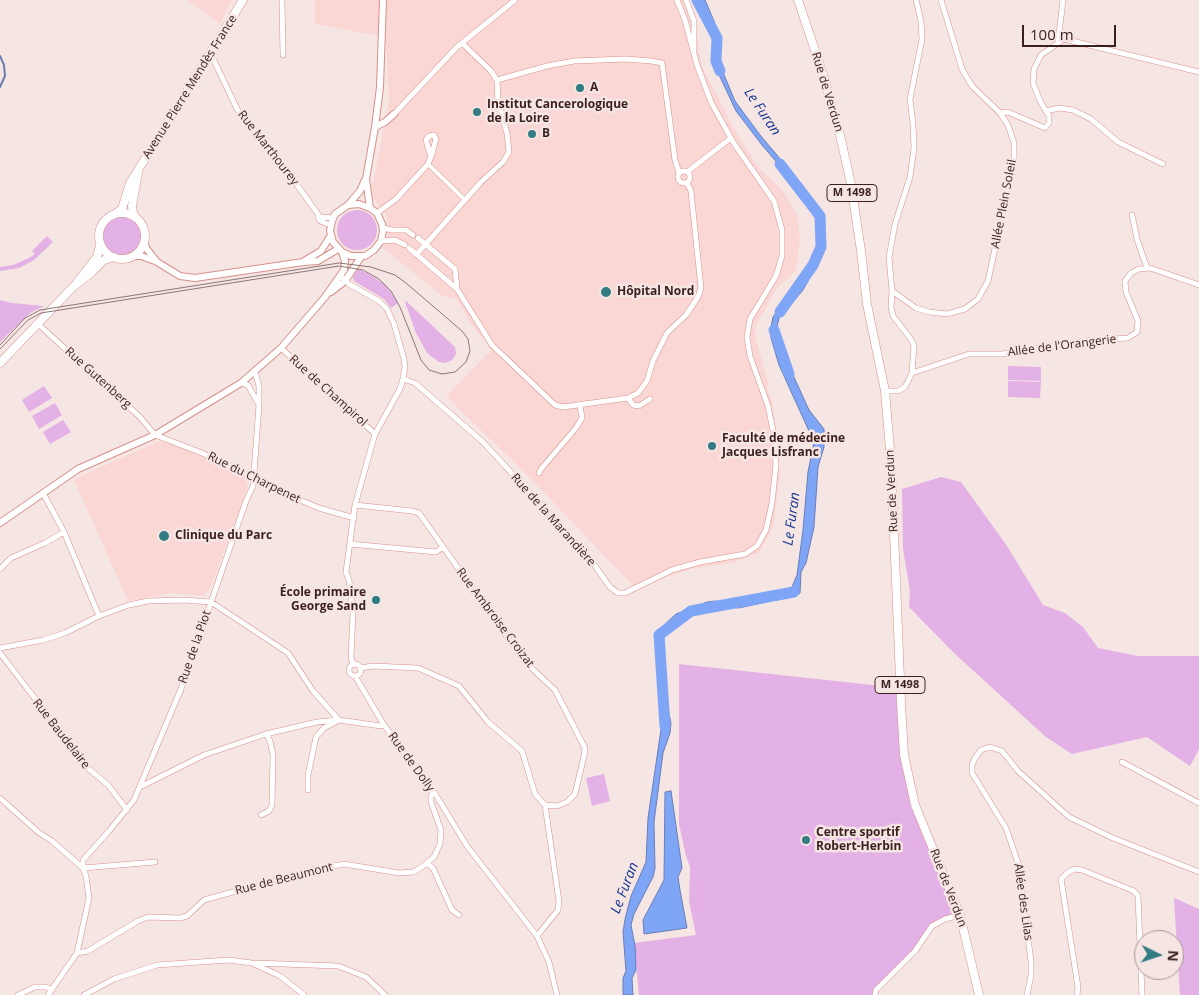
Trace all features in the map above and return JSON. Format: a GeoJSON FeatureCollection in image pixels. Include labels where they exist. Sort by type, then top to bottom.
{"type":"FeatureCollection","features":[{"type":"Feature","properties":{"kind":"main road","name":"Rue de Verdun"},"geometry":{"type":"LineString","coordinates":[[798,0],[824,77],[851,184],[867,304],[885,391],[891,460],[904,755],[915,805],[960,915],[979,995]]}},
{"type":"Feature","properties":{"kind":"main road","name":"Avenue Pierre Mendès France"},"geometry":{"type":"LineString","coordinates":[[115,214],[123,206],[130,183],[242,2]]}},
{"type":"Feature","properties":{"kind":"main road","name":"Avenue Pierre Mendès France"},"geometry":{"type":"LineString","coordinates":[[136,218],[132,206],[139,169]]}},
{"type":"Feature","properties":{"kind":"main road"},"geometry":{"type":"LineString","coordinates":[[0,363],[74,286],[104,260],[132,256],[140,249],[144,238],[142,227],[136,218],[129,214],[115,214],[107,218],[100,228],[98,255],[86,268],[74,286]]}},
{"type":"Feature","properties":{"kind":"main road"},"geometry":{"type":"LineString","coordinates":[[100,243],[106,253],[114,258]]}},
{"type":"Feature","properties":{"kind":"main road","name":"Rue de Verdun"},"geometry":{"type":"LineString","coordinates":[[974,995],[976,980]]}},
{"type":"Feature","properties":{"kind":"street"},"geometry":{"type":"LineString","coordinates":[[282,0],[283,55]]}},
{"type":"Feature","properties":{"kind":"street"},"geometry":{"type":"LineString","coordinates":[[370,208],[366,190],[366,179],[380,87],[383,0]]}},
{"type":"Feature","properties":{"kind":"street"},"geometry":{"type":"LineString","coordinates":[[375,127],[385,122],[394,114],[462,43],[514,0]]}},
{"type":"Feature","properties":{"kind":"street","name":"Rue de la Marandière"},"geometry":{"type":"LineString","coordinates":[[403,379],[415,383],[483,442],[588,556],[610,586],[618,593],[625,592],[672,570],[700,562],[745,554],[757,546],[766,530],[772,503],[776,464],[774,435],[768,406],[750,356],[747,337],[750,319],[771,286],[782,256],[783,240],[780,219],[774,202],[731,138],[711,102],[677,0]]}},
{"type":"Feature","properties":{"kind":"street","name":"Rue de la Marandière"},"geometry":{"type":"LineString","coordinates":[[686,0],[694,21],[694,54]]}},
{"type":"Feature","properties":{"kind":"street"},"geometry":{"type":"LineString","coordinates":[[885,391],[898,391],[904,387],[912,373],[914,345],[893,316],[891,306],[890,257],[895,224],[910,177],[914,148],[910,99],[922,39],[921,22],[916,0]]}},
{"type":"Feature","properties":{"kind":"street","name":"Allée Plein Soleil"},"geometry":{"type":"LineString","coordinates":[[892,291],[916,308],[947,314],[965,309],[978,299],[988,281],[1014,160],[1014,143],[1008,125],[1000,113],[972,86],[962,69],[941,0]]}},
{"type":"Feature","properties":{"kind":"street"},"geometry":{"type":"LineString","coordinates":[[1058,43],[1063,0]]}},
{"type":"Feature","properties":{"kind":"street"},"geometry":{"type":"LineString","coordinates":[[1000,113],[1008,112],[1045,128],[1049,124],[1049,116],[1033,83],[1034,69],[1041,55],[1064,38],[1199,72]]}},
{"type":"Feature","properties":{"kind":"street"},"geometry":{"type":"LineString","coordinates":[[416,255],[488,175],[503,162],[509,152],[507,133],[498,101],[497,80],[462,43]]}},
{"type":"Feature","properties":{"kind":"street","name":"Rue Marthourey"},"geometry":{"type":"LineString","coordinates":[[210,51],[237,109],[300,189],[318,214],[320,221],[331,225]]}},
{"type":"Feature","properties":{"kind":"street"},"geometry":{"type":"LineString","coordinates":[[497,80],[547,66],[574,61],[626,59],[651,60],[662,63],[675,160],[679,173],[678,177],[680,182],[687,183]]}},
{"type":"Feature","properties":{"kind":"street"},"geometry":{"type":"LineString","coordinates":[[1046,111],[1059,108],[1073,110],[1091,119],[1118,142],[1162,164]]}},
{"type":"Feature","properties":{"kind":"street"},"geometry":{"type":"LineString","coordinates":[[679,173],[682,171],[687,172],[731,138]]}},
{"type":"Feature","properties":{"kind":"street"},"geometry":{"type":"LineString","coordinates":[[377,214],[396,199],[428,164],[431,157]]}},
{"type":"Feature","properties":{"kind":"street"},"geometry":{"type":"LineString","coordinates":[[428,164],[465,200]]}},
{"type":"Feature","properties":{"kind":"street"},"geometry":{"type":"LineString","coordinates":[[687,172],[691,178],[687,183]]}},
{"type":"Feature","properties":{"kind":"street"},"geometry":{"type":"LineString","coordinates":[[303,262],[320,251],[330,235],[333,218],[360,191],[366,179]]}},
{"type":"Feature","properties":{"kind":"street"},"geometry":{"type":"LineString","coordinates":[[381,241],[395,240],[407,246],[457,289],[492,345],[555,404],[563,407],[628,398],[638,394],[647,381],[653,360],[667,333],[686,314],[698,297],[701,288],[691,191],[687,183]]}},
{"type":"Feature","properties":{"kind":"street"},"geometry":{"type":"LineString","coordinates":[[0,523],[78,469],[155,435],[242,383],[255,372],[280,348],[361,257],[374,250],[381,241],[383,228],[377,214],[370,208],[359,204],[348,205]]}},
{"type":"Feature","properties":{"kind":"street"},"geometry":{"type":"LineString","coordinates":[[318,214],[322,218],[333,218]]}},
{"type":"Feature","properties":{"kind":"street"},"geometry":{"type":"LineString","coordinates":[[1132,215],[1136,238],[1147,268],[1199,285]]}},
{"type":"Feature","properties":{"kind":"street"},"geometry":{"type":"LineString","coordinates":[[383,228],[406,230],[416,236],[455,269],[457,289]]}},
{"type":"Feature","properties":{"kind":"street"},"geometry":{"type":"LineString","coordinates":[[330,235],[340,251],[345,266],[343,278]]}},
{"type":"Feature","properties":{"kind":"street"},"geometry":{"type":"LineString","coordinates":[[144,238],[146,248],[157,262]]}},
{"type":"Feature","properties":{"kind":"street"},"geometry":{"type":"LineString","coordinates":[[132,256],[142,256],[157,262],[180,276],[195,278],[318,261],[340,251],[351,256],[361,257]]}},
{"type":"Feature","properties":{"kind":"street","name":"Allée de l'Orangerie"},"geometry":{"type":"LineString","coordinates":[[912,373],[969,354],[1002,354],[1082,341],[1128,338],[1138,332],[1138,321],[1126,292],[1125,281],[1131,273],[1147,268]]}},
{"type":"Feature","properties":{"kind":"street"},"geometry":{"type":"LineString","coordinates":[[343,278],[379,301],[387,309],[394,324],[404,359],[403,379],[375,434],[355,504],[346,572],[349,580],[353,613],[352,665],[349,672],[355,676],[384,724]]}},
{"type":"Feature","properties":{"kind":"street","name":"Rue Gutenberg"},"geometry":{"type":"LineString","coordinates":[[38,324],[140,417],[155,435]]}},
{"type":"Feature","properties":{"kind":"street","name":"Rue de Champirol"},"geometry":{"type":"LineString","coordinates":[[280,348],[375,434]]}},
{"type":"Feature","properties":{"kind":"street","name":"Rue de la Piot"},"geometry":{"type":"LineString","coordinates":[[83,868],[83,860],[127,810],[140,788],[181,689],[246,501],[253,486],[259,405],[259,386],[255,372]]}},
{"type":"Feature","properties":{"kind":"street"},"geometry":{"type":"LineString","coordinates":[[242,383],[248,385],[259,405]]}},
{"type":"Feature","properties":{"kind":"street"},"geometry":{"type":"LineString","coordinates":[[628,398],[633,405],[639,406],[650,399]]}},
{"type":"Feature","properties":{"kind":"street"},"geometry":{"type":"LineString","coordinates":[[539,473],[576,428],[582,418],[580,405]]}},
{"type":"Feature","properties":{"kind":"street","name":"Rue du Charpenet"},"geometry":{"type":"LineString","coordinates":[[155,435],[202,452],[281,492],[319,508],[354,518]]}},
{"type":"Feature","properties":{"kind":"street"},"geometry":{"type":"LineString","coordinates":[[43,493],[64,532],[99,616]]}},
{"type":"Feature","properties":{"kind":"street","name":"Rue Ambroise Croizat"},"geometry":{"type":"LineString","coordinates":[[355,504],[419,513],[524,661],[555,690],[585,748],[575,794],[567,802],[556,806],[545,805]]}},
{"type":"Feature","properties":{"kind":"street"},"geometry":{"type":"LineString","coordinates":[[0,569],[11,558],[45,543],[64,532]]}},
{"type":"Feature","properties":{"kind":"street"},"geometry":{"type":"LineString","coordinates":[[350,544],[436,552],[444,547]]}},
{"type":"Feature","properties":{"kind":"street"},"geometry":{"type":"LineString","coordinates":[[0,648],[43,640],[65,633],[99,616],[129,605],[148,601],[183,600],[211,602],[288,653],[313,691],[339,720],[324,728],[316,737],[308,775],[308,790]]}},
{"type":"Feature","properties":{"kind":"street","name":"Rue Baudelaire"},"geometry":{"type":"LineString","coordinates":[[0,653],[70,744],[83,764],[108,785],[127,810]]}},
{"type":"Feature","properties":{"kind":"street"},"geometry":{"type":"LineString","coordinates":[[352,665],[358,665],[360,668],[373,666],[418,668],[459,686],[488,722],[522,751],[535,794],[545,805],[559,901],[558,910],[537,936]]}},
{"type":"Feature","properties":{"kind":"street"},"geometry":{"type":"LineString","coordinates":[[355,676],[359,673],[360,668]]}},
{"type":"Feature","properties":{"kind":"street","name":"Rue de Dolly"},"geometry":{"type":"LineString","coordinates":[[140,788],[204,755],[266,734],[316,722],[339,720],[381,726],[384,724],[434,792],[468,846],[537,936],[549,962],[557,995]]}},
{"type":"Feature","properties":{"kind":"street"},"geometry":{"type":"LineString","coordinates":[[261,815],[269,810],[272,797],[273,755],[270,741],[266,734]]}},
{"type":"Feature","properties":{"kind":"street","name":"Allée des Lilas"},"geometry":{"type":"LineString","coordinates":[[1027,995],[1032,961],[1018,863],[1006,828],[972,773],[974,758],[981,750],[990,747],[1002,751],[1018,772],[1069,817],[1113,838],[1199,872]]}},
{"type":"Feature","properties":{"kind":"street"},"geometry":{"type":"LineString","coordinates":[[1122,762],[1199,803]]}},
{"type":"Feature","properties":{"kind":"street"},"geometry":{"type":"LineString","coordinates":[[434,792],[431,796],[431,802],[441,830],[440,844],[434,857],[428,864],[433,868],[452,910],[459,915]]}},
{"type":"Feature","properties":{"kind":"street"},"geometry":{"type":"LineString","coordinates":[[0,798],[83,868],[86,876],[88,898],[77,954],[48,995]]}},
{"type":"Feature","properties":{"kind":"street"},"geometry":{"type":"LineString","coordinates":[[83,868],[155,862]]}},
{"type":"Feature","properties":{"kind":"street","name":"Rue de Beaumont"},"geometry":{"type":"LineString","coordinates":[[77,954],[88,951],[148,917],[180,918],[187,916],[204,900],[312,870],[344,864],[399,873],[413,872],[428,864]]}},
{"type":"Feature","properties":{"kind":"street"},"geometry":{"type":"LineString","coordinates":[[1077,995],[1078,987],[1061,878],[1074,869],[1082,870],[1134,891],[1138,896],[1142,995]]}},
{"type":"Feature","properties":{"kind":"street"},"geometry":{"type":"LineString","coordinates":[[874,995],[876,990],[915,951],[932,926],[945,919],[960,915]]}},
{"type":"Feature","properties":{"kind":"street"},"geometry":{"type":"LineString","coordinates":[[84,995],[114,979],[157,965],[228,960],[252,963],[338,966],[366,977],[385,995]]}},
{"type":"Feature","properties":{"kind":"street"},"geometry":{"type":"LineString","coordinates":[[252,963],[280,976],[304,995]]}},
{"type":"Feature","properties":{"kind":"street"},"geometry":{"type":"LineString","coordinates":[[18,995],[36,987],[46,987],[52,990]]}},
{"type":"Feature","properties":{"kind":"shaded area"},"geometry":{"type":"Polygon","coordinates":[[[187,0],[232,0],[220,24],[187,0]]]}},
{"type":"Feature","properties":{"kind":"shaded area","name":"Hôpital Nord"},"geometry":{"type":"Polygon","coordinates":[[[315,0],[688,0],[697,29],[701,64],[705,72],[736,132],[759,168],[785,193],[797,215],[800,240],[796,270],[777,288],[756,325],[755,335],[769,386],[767,388],[772,400],[780,475],[773,527],[759,553],[732,563],[695,568],[666,577],[637,590],[533,481],[446,396],[491,350],[468,319],[457,299],[441,295],[383,248],[388,235],[387,217],[372,196],[371,186],[374,179],[389,100],[386,37],[315,24],[315,0]]]}},
{"type":"Feature","properties":{"kind":"shaded area"},"geometry":{"type":"Polygon","coordinates":[[[361,210],[368,213],[374,219],[377,230],[376,238],[368,247],[361,250],[353,250],[346,247],[338,238],[337,226],[340,219],[349,211],[361,210]]]}},
{"type":"Feature","properties":{"kind":"shaded area"},"geometry":{"type":"Polygon","coordinates":[[[122,217],[135,223],[141,236],[135,249],[122,255],[109,249],[103,236],[109,223],[122,217]]]}},
{"type":"Feature","properties":{"kind":"shaded area"},"geometry":{"type":"Polygon","coordinates":[[[47,236],[53,242],[34,260],[19,268],[0,271],[0,267],[13,265],[35,254],[32,251],[47,236]]]}},
{"type":"Feature","properties":{"kind":"shaded area"},"geometry":{"type":"Polygon","coordinates":[[[358,269],[383,283],[398,303],[391,308],[384,299],[354,281],[353,277],[358,269]]]}},
{"type":"Feature","properties":{"kind":"shaded area"},"geometry":{"type":"Polygon","coordinates":[[[0,300],[44,306],[30,313],[0,342],[0,300]]]}},
{"type":"Feature","properties":{"kind":"shaded area"},"geometry":{"type":"Polygon","coordinates":[[[406,301],[455,347],[456,354],[452,360],[445,363],[439,362],[427,353],[416,333],[406,301]]]}},
{"type":"Feature","properties":{"kind":"shaded area"},"geometry":{"type":"Polygon","coordinates":[[[1008,366],[1041,367],[1041,381],[1008,380],[1008,366]]]}},
{"type":"Feature","properties":{"kind":"shaded area"},"geometry":{"type":"Polygon","coordinates":[[[1008,381],[1041,382],[1040,398],[1008,397],[1008,381]]]}},
{"type":"Feature","properties":{"kind":"shaded area"},"geometry":{"type":"Polygon","coordinates":[[[44,386],[52,398],[29,412],[22,400],[44,386]]]}},
{"type":"Feature","properties":{"kind":"shaded area"},"geometry":{"type":"Polygon","coordinates":[[[55,403],[62,415],[39,429],[32,416],[55,403]]]}},
{"type":"Feature","properties":{"kind":"shaded area"},"geometry":{"type":"Polygon","coordinates":[[[63,420],[71,432],[50,444],[43,432],[63,420]]]}},
{"type":"Feature","properties":{"kind":"shaded area","name":"Clinique du Parc"},"geometry":{"type":"Polygon","coordinates":[[[157,442],[165,442],[182,448],[244,476],[248,486],[211,586],[204,596],[171,593],[128,601],[74,480],[157,442]]]}},
{"type":"Feature","properties":{"kind":"shaded area"},"geometry":{"type":"Polygon","coordinates":[[[941,477],[961,482],[1007,546],[1043,605],[1065,613],[1083,627],[1098,648],[1138,656],[1199,656],[1199,749],[1190,766],[1147,737],[1072,754],[1046,737],[954,653],[909,607],[910,591],[903,549],[902,489],[941,477]]]}},
{"type":"Feature","properties":{"kind":"shaded area","name":"Centre sportif Robert-Herbin"},"geometry":{"type":"Polygon","coordinates":[[[679,664],[900,688],[904,755],[915,805],[960,915],[932,926],[915,951],[876,990],[875,995],[639,995],[634,943],[696,935],[689,901],[690,867],[679,824],[679,664]]]}},
{"type":"Feature","properties":{"kind":"shaded area"},"geometry":{"type":"Polygon","coordinates":[[[604,774],[610,801],[592,806],[586,778],[604,774]]]}},
{"type":"Feature","properties":{"kind":"shaded area"},"geometry":{"type":"Polygon","coordinates":[[[1174,898],[1199,909],[1199,995],[1180,995],[1179,980],[1184,980],[1184,930],[1176,930],[1174,898]]]}},
{"type":"Feature","properties":{"kind":"water"},"geometry":{"type":"Polygon","coordinates":[[[700,0],[705,0],[714,21],[719,41],[716,56],[735,101],[760,135],[803,186],[823,216],[825,237],[823,249],[803,290],[793,302],[781,311],[776,330],[782,357],[793,375],[809,410],[824,429],[824,447],[818,467],[814,527],[806,563],[801,572],[800,593],[739,608],[714,605],[698,609],[691,614],[679,617],[669,627],[664,637],[659,655],[671,723],[670,733],[663,753],[654,822],[655,868],[653,877],[634,914],[631,925],[635,946],[636,970],[632,978],[633,995],[623,995],[623,978],[626,971],[623,932],[631,896],[646,862],[648,818],[664,709],[659,692],[656,654],[659,632],[676,614],[707,602],[726,603],[765,599],[780,594],[792,587],[797,575],[808,472],[814,442],[779,365],[771,338],[771,327],[773,317],[782,305],[794,296],[811,268],[821,236],[819,221],[808,199],[736,111],[713,62],[715,37],[700,0]]]}},
{"type":"Feature","properties":{"kind":"water"},"geometry":{"type":"Polygon","coordinates":[[[671,791],[682,868],[678,877],[687,928],[644,934],[643,920],[664,880],[665,792],[671,791]]]}},
{"type":"Feature","properties":{"kind":"waterway","name":"Le Furan"},"geometry":{"type":"LineString","coordinates":[[697,0],[717,38],[716,61],[720,71]]}},
{"type":"Feature","properties":{"kind":"waterway"},"geometry":{"type":"LineString","coordinates":[[0,56],[4,65],[5,76],[0,87]]}},
{"type":"Feature","properties":{"kind":"waterway","name":"Le Furan"},"geometry":{"type":"LineString","coordinates":[[780,164],[820,216],[821,247],[813,265],[780,312]]}},
{"type":"Feature","properties":{"kind":"waterway","name":"Le Furan"},"geometry":{"type":"LineString","coordinates":[[774,330],[789,374]]}},
{"type":"Feature","properties":{"kind":"waterway","name":"Le Furan"},"geometry":{"type":"LineString","coordinates":[[665,726],[659,635],[691,611],[794,592]]}},
{"type":"Feature","properties":{"kind":"tram line"},"geometry":{"type":"LineString","coordinates":[[0,345],[25,318],[40,310],[339,263],[371,267],[395,275],[462,331],[468,339],[470,351],[466,362],[455,372],[442,374],[429,370],[421,360],[400,307],[391,291],[379,279],[363,270],[339,266],[41,313],[28,320],[0,349]]}},
{"type":"Feature","properties":{"kind":"place","name":"A"},"geometry":{"type":"Point","coordinates":[580,88]}},
{"type":"Feature","properties":{"kind":"place","name":"Institut Cancerologique de la Loire"},"geometry":{"type":"Point","coordinates":[477,112]}},
{"type":"Feature","properties":{"kind":"place","name":"B"},"geometry":{"type":"Point","coordinates":[532,134]}},
{"type":"Feature","properties":{"kind":"place","name":"Hôpital Nord"},"geometry":{"type":"Point","coordinates":[606,292]}},
{"type":"Feature","properties":{"kind":"place","name":"Faculté de médecine Jacques Lisfranc"},"geometry":{"type":"Point","coordinates":[712,446]}},
{"type":"Feature","properties":{"kind":"place","name":"Clinique du Parc"},"geometry":{"type":"Point","coordinates":[164,536]}},
{"type":"Feature","properties":{"kind":"place","name":"École primaire George Sand"},"geometry":{"type":"Point","coordinates":[376,600]}},
{"type":"Feature","properties":{"kind":"place","name":"Centre sportif Robert-Herbin"},"geometry":{"type":"Point","coordinates":[806,840]}}]}
